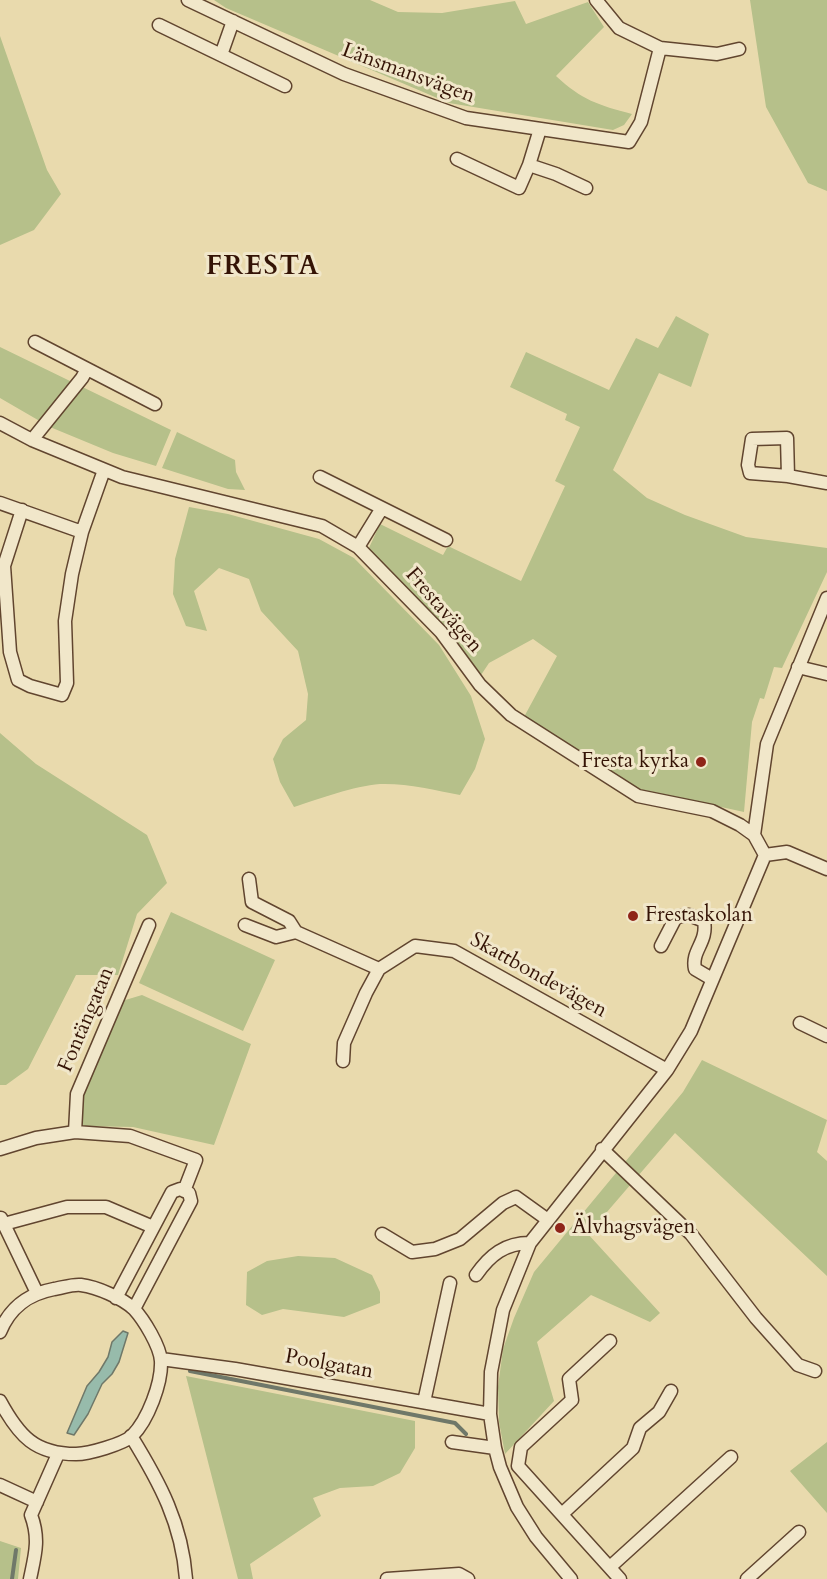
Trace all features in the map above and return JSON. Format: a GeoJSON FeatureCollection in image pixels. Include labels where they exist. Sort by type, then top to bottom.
{"type":"FeatureCollection","features":[{"type":"Feature","properties":{"kind":"street","name":"Länsmansvägen"},"geometry":{"type":"LineString","coordinates":[[188,0],[344,74],[466,118],[629,142],[641,122],[660,48]]}},
{"type":"Feature","properties":{"kind":"street"},"geometry":{"type":"LineString","coordinates":[[596,0],[619,28],[660,48],[717,54],[739,49]]}},
{"type":"Feature","properties":{"kind":"street"},"geometry":{"type":"LineString","coordinates":[[221,55],[233,21]]}},
{"type":"Feature","properties":{"kind":"street"},"geometry":{"type":"LineString","coordinates":[[159,25],[285,86]]}},
{"type":"Feature","properties":{"kind":"street"},"geometry":{"type":"LineString","coordinates":[[457,159],[519,188],[540,129]]}},
{"type":"Feature","properties":{"kind":"street"},"geometry":{"type":"LineString","coordinates":[[529,165],[586,188]]}},
{"type":"Feature","properties":{"kind":"street"},"geometry":{"type":"LineString","coordinates":[[35,342],[155,404]]}},
{"type":"Feature","properties":{"kind":"street"},"geometry":{"type":"LineString","coordinates":[[32,440],[87,369]]}},
{"type":"Feature","properties":{"kind":"street","name":"Frestavägen"},"geometry":{"type":"LineString","coordinates":[[0,423],[32,440],[104,470],[189,494],[322,526],[358,547],[441,632],[480,685],[511,715],[638,796],[712,811],[740,825],[754,835],[765,855]]}},
{"type":"Feature","properties":{"kind":"street"},"geometry":{"type":"LineString","coordinates":[[22,510],[2,566],[10,652],[18,680],[30,686],[62,695],[67,683],[65,621],[72,574],[82,532],[104,470]]}},
{"type":"Feature","properties":{"kind":"street"},"geometry":{"type":"LineString","coordinates":[[788,476],[827,483]]}},
{"type":"Feature","properties":{"kind":"street"},"geometry":{"type":"LineString","coordinates":[[320,477],[446,540]]}},
{"type":"Feature","properties":{"kind":"street"},"geometry":{"type":"LineString","coordinates":[[0,503],[82,532]]}},
{"type":"Feature","properties":{"kind":"street"},"geometry":{"type":"LineString","coordinates":[[358,547],[382,508]]}},
{"type":"Feature","properties":{"kind":"street"},"geometry":{"type":"LineString","coordinates":[[754,835],[767,744],[827,598]]}},
{"type":"Feature","properties":{"kind":"street"},"geometry":{"type":"LineString","coordinates":[[798,667],[827,674]]}},
{"type":"Feature","properties":{"kind":"street"},"geometry":{"type":"LineString","coordinates":[[571,1579],[536,1537],[517,1508],[500,1467],[495,1448],[490,1414],[491,1372],[502,1310],[530,1243],[602,1149],[667,1070],[691,1031],[765,855],[787,852],[827,869]]}},
{"type":"Feature","properties":{"kind":"street"},"geometry":{"type":"LineString","coordinates":[[249,879],[252,902],[289,921],[296,932],[379,969],[344,1043],[343,1061]]}},
{"type":"Feature","properties":{"kind":"street"},"geometry":{"type":"LineString","coordinates":[[661,946],[676,917],[689,915],[704,921],[706,932],[693,961],[695,969],[712,980]]}},
{"type":"Feature","properties":{"kind":"street","name":"Fontängatan"},"geometry":{"type":"LineString","coordinates":[[75,1132],[76,1094],[149,925]]}},
{"type":"Feature","properties":{"kind":"street"},"geometry":{"type":"LineString","coordinates":[[245,925],[276,937],[296,932]]}},
{"type":"Feature","properties":{"kind":"street","name":"Skattbondevägen"},"geometry":{"type":"LineString","coordinates":[[379,969],[416,946],[454,951],[667,1070]]}},
{"type":"Feature","properties":{"kind":"street"},"geometry":{"type":"LineString","coordinates":[[800,1023],[827,1036]]}},
{"type":"Feature","properties":{"kind":"street"},"geometry":{"type":"LineString","coordinates":[[0,1149],[36,1138],[75,1132],[130,1136],[196,1160],[184,1191]]}},
{"type":"Feature","properties":{"kind":"street"},"geometry":{"type":"LineString","coordinates":[[602,1149],[691,1234],[756,1318],[798,1365],[815,1371]]}},
{"type":"Feature","properties":{"kind":"street"},"geometry":{"type":"LineString","coordinates":[[116,1298],[172,1192],[180,1189],[189,1193],[191,1201],[134,1309]]}},
{"type":"Feature","properties":{"kind":"street"},"geometry":{"type":"LineString","coordinates":[[382,1234],[412,1252],[435,1250],[460,1239],[503,1203],[516,1197],[548,1220]]}},
{"type":"Feature","properties":{"kind":"street"},"geometry":{"type":"LineString","coordinates":[[37,1293],[2,1220],[67,1207],[106,1207],[153,1227]]}},
{"type":"Feature","properties":{"kind":"street"},"geometry":{"type":"LineString","coordinates":[[476,1275],[486,1261],[500,1250],[517,1243],[530,1243]]}},
{"type":"Feature","properties":{"kind":"street"},"geometry":{"type":"LineString","coordinates":[[424,1402],[450,1283]]}},
{"type":"Feature","properties":{"kind":"street"},"geometry":{"type":"LineString","coordinates":[[0,1332],[4,1320],[16,1307],[37,1293],[79,1285],[103,1290],[134,1309],[153,1338],[161,1359],[160,1383],[150,1408],[131,1436],[103,1449],[83,1454],[58,1454],[33,1444],[8,1416],[0,1401]]}},
{"type":"Feature","properties":{"kind":"street"},"geometry":{"type":"LineString","coordinates":[[610,1341],[569,1379],[572,1400],[521,1447],[518,1466],[621,1579]]}},
{"type":"Feature","properties":{"kind":"street","name":"Poolgatan"},"geometry":{"type":"LineString","coordinates":[[161,1359],[235,1369],[490,1414]]}},
{"type":"Feature","properties":{"kind":"street"},"geometry":{"type":"LineString","coordinates":[[562,1514],[633,1448],[640,1428],[659,1412],[670,1391]]}},
{"type":"Feature","properties":{"kind":"street"},"geometry":{"type":"LineString","coordinates":[[131,1436],[161,1487],[174,1517],[184,1559],[186,1579]]}},
{"type":"Feature","properties":{"kind":"street"},"geometry":{"type":"LineString","coordinates":[[452,1442],[495,1448]]}},
{"type":"Feature","properties":{"kind":"street"},"geometry":{"type":"LineString","coordinates":[[30,1579],[37,1543],[32,1515],[58,1454]]}},
{"type":"Feature","properties":{"kind":"street"},"geometry":{"type":"LineString","coordinates":[[610,1567],[731,1457]]}},
{"type":"Feature","properties":{"kind":"street"},"geometry":{"type":"LineString","coordinates":[[0,1485],[37,1502]]}},
{"type":"Feature","properties":{"kind":"street"},"geometry":{"type":"LineString","coordinates":[[747,1579],[799,1532]]}},
{"type":"Feature","properties":{"kind":"street"},"geometry":{"type":"LineString","coordinates":[[387,1579],[459,1574],[468,1579]]}},
{"type":"Feature","properties":{"kind":"green space"},"geometry":{"type":"Polygon","coordinates":[[[214,0],[370,0],[398,12],[442,13],[515,1],[526,24],[588,2],[604,27],[556,76],[591,101],[632,114],[624,125],[613,130],[449,103],[226,8],[214,0]]]}},
{"type":"Feature","properties":{"kind":"green space"},"geometry":{"type":"Polygon","coordinates":[[[750,0],[827,0],[827,191],[808,183],[766,107],[750,0]]]}},
{"type":"Feature","properties":{"kind":"green space"},"geometry":{"type":"Polygon","coordinates":[[[0,36],[47,170],[61,194],[34,230],[0,245],[0,36]]]}},
{"type":"Feature","properties":{"kind":"green space"},"geometry":{"type":"Polygon","coordinates":[[[676,316],[709,334],[691,387],[659,373],[613,470],[647,498],[685,515],[746,537],[827,548],[827,572],[782,668],[774,667],[764,699],[760,698],[752,722],[744,812],[639,789],[524,717],[557,656],[533,639],[489,663],[479,678],[368,550],[380,524],[443,555],[448,546],[521,581],[565,486],[555,481],[580,427],[565,420],[567,414],[510,387],[526,352],[609,390],[636,338],[658,348],[676,316]]]}},
{"type":"Feature","properties":{"kind":"green space"},"geometry":{"type":"Polygon","coordinates":[[[0,347],[171,430],[156,466],[113,453],[50,427],[0,398],[0,347]]]}},
{"type":"Feature","properties":{"kind":"green space"},"geometry":{"type":"Polygon","coordinates":[[[177,432],[235,460],[236,472],[245,490],[228,489],[162,468],[177,432]]]}},
{"type":"Feature","properties":{"kind":"green space"},"geometry":{"type":"Polygon","coordinates":[[[189,507],[228,514],[319,539],[354,558],[439,645],[471,696],[485,739],[475,769],[460,795],[410,786],[380,784],[348,790],[294,807],[280,782],[273,759],[283,739],[306,720],[308,694],[298,651],[261,611],[249,579],[219,568],[194,591],[207,631],[186,626],[173,594],[175,559],[189,507]]]}},
{"type":"Feature","properties":{"kind":"green space"},"geometry":{"type":"Polygon","coordinates":[[[0,733],[36,764],[147,835],[167,883],[137,914],[118,975],[76,975],[28,1069],[6,1085],[0,1085],[0,733]]]}},
{"type":"Feature","properties":{"kind":"green space"},"geometry":{"type":"Polygon","coordinates":[[[171,912],[275,960],[243,1031],[139,983],[171,912]]]}},
{"type":"Feature","properties":{"kind":"green space"},"geometry":{"type":"Polygon","coordinates":[[[142,995],[251,1044],[214,1145],[133,1127],[83,1126],[83,1096],[122,1001],[142,995]]]}},
{"type":"Feature","properties":{"kind":"green space"},"geometry":{"type":"Polygon","coordinates":[[[702,1060],[827,1120],[817,1152],[827,1161],[827,1276],[675,1133],[588,1234],[660,1313],[650,1322],[591,1295],[537,1342],[554,1401],[505,1454],[499,1422],[498,1387],[503,1349],[534,1272],[683,1092],[702,1060]]]}},
{"type":"Feature","properties":{"kind":"green space"},"geometry":{"type":"Polygon","coordinates":[[[298,1256],[335,1258],[372,1275],[380,1292],[380,1303],[344,1317],[283,1309],[262,1315],[246,1305],[247,1272],[267,1261],[298,1256]]]}},
{"type":"Feature","properties":{"kind":"green space"},"geometry":{"type":"Polygon","coordinates":[[[186,1376],[415,1421],[415,1448],[400,1473],[373,1486],[340,1488],[313,1498],[321,1516],[250,1564],[253,1579],[238,1579],[186,1376]]]}},
{"type":"Feature","properties":{"kind":"green space"},"geometry":{"type":"Polygon","coordinates":[[[827,1442],[827,1513],[790,1471],[827,1442]]]}},
{"type":"Feature","properties":{"kind":"green space"},"geometry":{"type":"Polygon","coordinates":[[[0,1541],[21,1548],[18,1579],[0,1579],[0,1541]]]}},
{"type":"Feature","properties":{"kind":"shaded area"},"geometry":{"type":"Polygon","coordinates":[[[123,1331],[128,1333],[119,1362],[102,1384],[88,1414],[74,1435],[67,1433],[87,1386],[108,1357],[112,1342],[123,1331]]]}},
{"type":"Feature","properties":{"kind":"waterway"},"geometry":{"type":"LineString","coordinates":[[190,1371],[455,1423],[466,1434]]}},
{"type":"Feature","properties":{"kind":"waterway"},"geometry":{"type":"LineString","coordinates":[[12,1579],[16,1550]]}},
{"type":"Feature","properties":{"kind":"place","name":"Fresta kyrka"},"geometry":{"type":"Point","coordinates":[701,762]}},
{"type":"Feature","properties":{"kind":"place","name":"Frestaskolan"},"geometry":{"type":"Point","coordinates":[633,916]}},
{"type":"Feature","properties":{"kind":"place","name":"Älvhagsvägen"},"geometry":{"type":"Point","coordinates":[560,1228]}},
{"type":"Feature","properties":{"kind":"district","name":"FRESTA"},"geometry":{"type":"Point","coordinates":[263,268]}}]}
